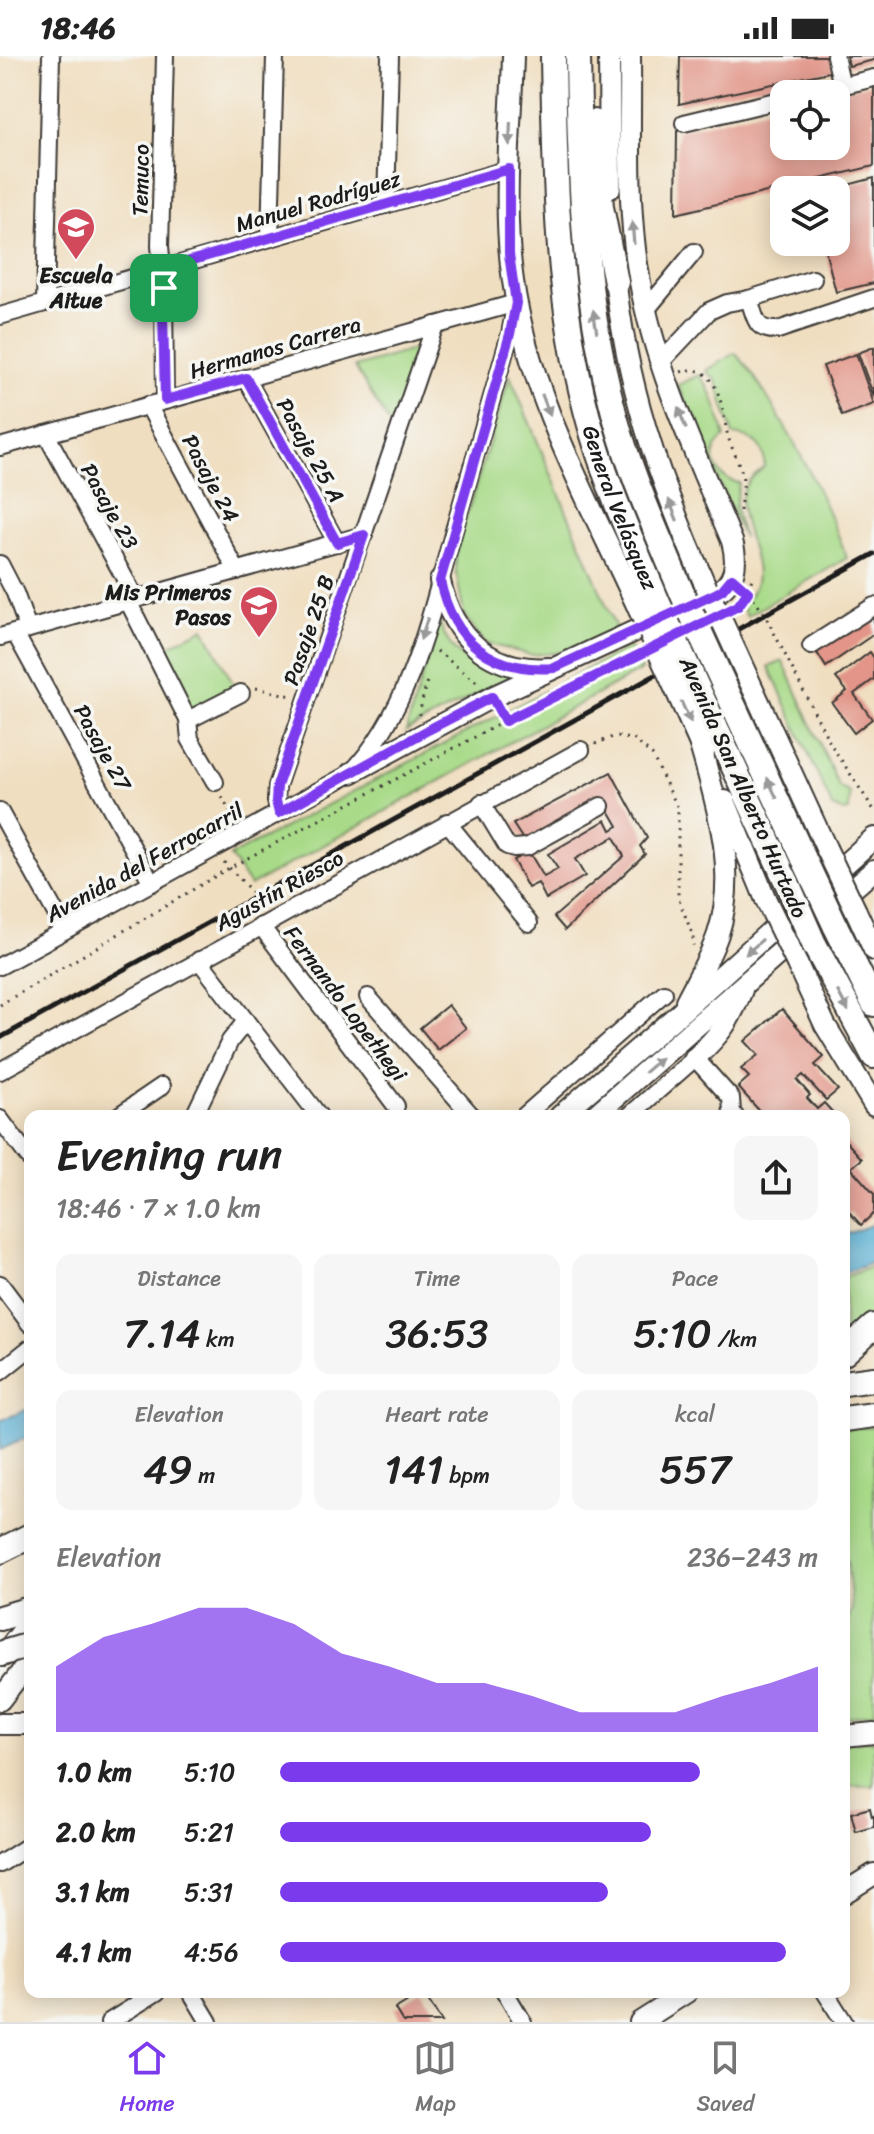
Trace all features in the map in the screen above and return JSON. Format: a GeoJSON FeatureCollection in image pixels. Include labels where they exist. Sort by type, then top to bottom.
{"type":"FeatureCollection","features":[{"type":"Feature","properties":{"kind":"highway","name":"General Velásquez"},"geometry":{"type":"LineString","coordinates":[[553,56],[558,222],[571,342],[587,414],[648,607],[785,878],[814,944],[874,1056]]}},
{"type":"Feature","properties":{"kind":"highway","name":"General Velásquez"},"geometry":{"type":"LineString","coordinates":[[578,56],[579,177],[583,230],[601,359],[633,471],[693,587],[815,853],[835,925],[874,1004]]}},
{"type":"Feature","properties":{"kind":"highway"},"geometry":{"type":"LineString","coordinates":[[590,56],[601,207],[616,282]]}},
{"type":"Feature","properties":{"kind":"highway"},"geometry":{"type":"LineString","coordinates":[[850,1348],[874,1326]]}},
{"type":"Feature","properties":{"kind":"highway"},"geometry":{"type":"LineString","coordinates":[[850,1382],[874,1379]]}},
{"type":"Feature","properties":{"kind":"highway"},"geometry":{"type":"LineString","coordinates":[[850,1418],[874,1415]]}},
{"type":"Feature","properties":{"kind":"highway"},"geometry":{"type":"LineString","coordinates":[[0,1551],[24,1539]]}},
{"type":"Feature","properties":{"kind":"highway"},"geometry":{"type":"LineString","coordinates":[[0,1618],[24,1611]]}},
{"type":"Feature","properties":{"kind":"highway"},"geometry":{"type":"LineString","coordinates":[[0,1654],[24,1647]]}},
{"type":"Feature","properties":{"kind":"main road"},"geometry":{"type":"LineString","coordinates":[[513,56],[509,254],[516,303],[529,357],[547,408],[648,607]]}},
{"type":"Feature","properties":{"kind":"main road"},"geometry":{"type":"LineString","coordinates":[[609,56],[610,214],[627,356],[644,427],[672,509],[693,587]]}},
{"type":"Feature","properties":{"kind":"main road"},"geometry":{"type":"LineString","coordinates":[[351,773],[484,693],[554,668],[715,594],[732,578],[736,562],[732,541],[663,370],[646,310],[632,225],[630,56]]}},
{"type":"Feature","properties":{"kind":"main road"},"geometry":{"type":"LineString","coordinates":[[440,581],[449,613],[477,648],[513,666],[554,668]]}},
{"type":"Feature","properties":{"kind":"main road","name":"Avenida San Alberto Hurtado"},"geometry":{"type":"LineString","coordinates":[[682,679],[699,741],[766,900],[825,1025],[874,1105]]}},
{"type":"Feature","properties":{"kind":"main road"},"geometry":{"type":"LineString","coordinates":[[681,1012],[713,946],[726,895],[723,836],[699,741]]}},
{"type":"Feature","properties":{"kind":"main road"},"geometry":{"type":"LineString","coordinates":[[567,1110],[874,838]]}},
{"type":"Feature","properties":{"kind":"main road"},"geometry":{"type":"LineString","coordinates":[[815,853],[856,911],[874,950]]}},
{"type":"Feature","properties":{"kind":"main road"},"geometry":{"type":"LineString","coordinates":[[601,1110],[870,876]]}},
{"type":"Feature","properties":{"kind":"main road"},"geometry":{"type":"LineString","coordinates":[[695,1058],[728,1023],[743,986]]}},
{"type":"Feature","properties":{"kind":"main road"},"geometry":{"type":"LineString","coordinates":[[0,1661],[24,1629]]}},
{"type":"Feature","properties":{"kind":"main road"},"geometry":{"type":"LineString","coordinates":[[0,1700],[24,1669]]}},
{"type":"Feature","properties":{"kind":"main road"},"geometry":{"type":"LineString","coordinates":[[0,1724],[24,1724]]}},
{"type":"Feature","properties":{"kind":"main road"},"geometry":{"type":"LineString","coordinates":[[850,1735],[874,1733]]}},
{"type":"Feature","properties":{"kind":"main road"},"geometry":{"type":"LineString","coordinates":[[850,1889],[874,1874]]}},
{"type":"Feature","properties":{"kind":"main road"},"geometry":{"type":"LineString","coordinates":[[640,2022],[678,1998]]}},
{"type":"Feature","properties":{"kind":"street"},"geometry":{"type":"LineString","coordinates":[[45,303],[51,56]]}},
{"type":"Feature","properties":{"kind":"street","name":"Temuco"},"geometry":{"type":"LineString","coordinates":[[165,56],[160,246],[165,400]]}},
{"type":"Feature","properties":{"kind":"street"},"geometry":{"type":"LineString","coordinates":[[270,238],[275,56]]}},
{"type":"Feature","properties":{"kind":"street"},"geometry":{"type":"LineString","coordinates":[[386,205],[390,56]]}},
{"type":"Feature","properties":{"kind":"street"},"geometry":{"type":"LineString","coordinates":[[835,56],[841,80]]}},
{"type":"Feature","properties":{"kind":"street"},"geometry":{"type":"LineString","coordinates":[[850,84],[874,78]]}},
{"type":"Feature","properties":{"kind":"street"},"geometry":{"type":"LineString","coordinates":[[684,123],[770,102]]}},
{"type":"Feature","properties":{"kind":"street","name":"Manuel Rodríguez"},"geometry":{"type":"LineString","coordinates":[[0,316],[509,169]]}},
{"type":"Feature","properties":{"kind":"street"},"geometry":{"type":"LineString","coordinates":[[646,310],[694,252]]}},
{"type":"Feature","properties":{"kind":"street"},"geometry":{"type":"LineString","coordinates":[[663,370],[709,311],[813,279]]}},
{"type":"Feature","properties":{"kind":"street"},"geometry":{"type":"LineString","coordinates":[[749,299],[759,327],[765,331],[778,330],[874,298]]}},
{"type":"Feature","properties":{"kind":"street"},"geometry":{"type":"LineString","coordinates":[[351,773],[375,746],[394,716],[422,638],[510,334],[516,303]]}},
{"type":"Feature","properties":{"kind":"street","name":"Hermanos Carrera"},"geometry":{"type":"LineString","coordinates":[[0,447],[516,303]]}},
{"type":"Feature","properties":{"kind":"street","name":"Pasaje 25 B"},"geometry":{"type":"LineString","coordinates":[[279,813],[277,786],[435,325]]}},
{"type":"Feature","properties":{"kind":"street","name":"Pasaje 25 A"},"geometry":{"type":"LineString","coordinates":[[246,378],[337,543]]}},
{"type":"Feature","properties":{"kind":"street","name":"Pasaje 24"},"geometry":{"type":"LineString","coordinates":[[148,405],[237,571]]}},
{"type":"Feature","properties":{"kind":"street","name":"Pasaje 23"},"geometry":{"type":"LineString","coordinates":[[46,434],[132,600],[188,720],[190,739],[215,782]]}},
{"type":"Feature","properties":{"kind":"street"},"geometry":{"type":"LineString","coordinates":[[14,633],[364,535]]}},
{"type":"Feature","properties":{"kind":"street","name":"Pasaje 27"},"geometry":{"type":"LineString","coordinates":[[0,564],[15,593],[14,633],[152,883]]}},
{"type":"Feature","properties":{"kind":"street"},"geometry":{"type":"LineString","coordinates":[[811,646],[874,606]]}},
{"type":"Feature","properties":{"kind":"street"},"geometry":{"type":"LineString","coordinates":[[188,720],[241,693]]}},
{"type":"Feature","properties":{"kind":"street","name":"Agustín Riesco"},"geometry":{"type":"LineString","coordinates":[[0,1071],[581,750]]}},
{"type":"Feature","properties":{"kind":"street","name":"Avenida del Ferrocarril"},"geometry":{"type":"LineString","coordinates":[[0,966],[351,773]]}},
{"type":"Feature","properties":{"kind":"street"},"geometry":{"type":"LineString","coordinates":[[481,803],[507,846],[514,848],[527,847],[601,806]]}},
{"type":"Feature","properties":{"kind":"street"},"geometry":{"type":"LineString","coordinates":[[447,822],[529,923]]}},
{"type":"Feature","properties":{"kind":"street"},"geometry":{"type":"LineString","coordinates":[[3,823],[65,930]]}},
{"type":"Feature","properties":{"kind":"street","name":"Fernando Lopethegi"},"geometry":{"type":"LineString","coordinates":[[261,926],[396,1106]]}},
{"type":"Feature","properties":{"kind":"street"},"geometry":{"type":"LineString","coordinates":[[199,960],[314,1110]]}},
{"type":"Feature","properties":{"kind":"street"},"geometry":{"type":"LineString","coordinates":[[531,1110],[664,993]]}},
{"type":"Feature","properties":{"kind":"street"},"geometry":{"type":"LineString","coordinates":[[368,997],[467,1110]]}},
{"type":"Feature","properties":{"kind":"street"},"geometry":{"type":"LineString","coordinates":[[197,1110],[230,1041],[246,1021]]}},
{"type":"Feature","properties":{"kind":"street"},"geometry":{"type":"LineString","coordinates":[[638,1110],[695,1058],[731,1098],[732,1110]]}},
{"type":"Feature","properties":{"kind":"street"},"geometry":{"type":"LineString","coordinates":[[127,1110],[162,1086]]}},
{"type":"Feature","properties":{"kind":"street"},"geometry":{"type":"LineString","coordinates":[[0,1119],[24,1151]]}},
{"type":"Feature","properties":{"kind":"street"},"geometry":{"type":"LineString","coordinates":[[0,1284],[24,1316]]}},
{"type":"Feature","properties":{"kind":"street"},"geometry":{"type":"LineString","coordinates":[[0,1372],[24,1353]]}},
{"type":"Feature","properties":{"kind":"street"},"geometry":{"type":"LineString","coordinates":[[0,1864],[24,1849]]}},
{"type":"Feature","properties":{"kind":"street"},"geometry":{"type":"LineString","coordinates":[[109,2022],[147,1998]]}},
{"type":"Feature","properties":{"kind":"street"},"geometry":{"type":"LineString","coordinates":[[195,1998],[209,2022]]}},
{"type":"Feature","properties":{"kind":"street"},"geometry":{"type":"LineString","coordinates":[[509,1998],[523,2022]]}},
{"type":"Feature","properties":{"kind":"street"},"geometry":{"type":"LineString","coordinates":[[829,1998],[844,2022]]}},
{"type":"Feature","properties":{"kind":"path"},"geometry":{"type":"LineString","coordinates":[[663,370],[700,370],[714,385],[720,395],[727,435],[743,480]]}},
{"type":"Feature","properties":{"kind":"path"},"geometry":{"type":"LineString","coordinates":[[732,578],[748,592],[765,615],[830,743],[874,810]]}},
{"type":"Feature","properties":{"kind":"path"},"geometry":{"type":"LineString","coordinates":[[724,613],[738,606],[748,592]]}},
{"type":"Feature","properties":{"kind":"path"},"geometry":{"type":"LineString","coordinates":[[422,638],[484,687],[484,693],[505,721]]}},
{"type":"Feature","properties":{"kind":"path"},"geometry":{"type":"LineString","coordinates":[[0,1005],[229,868],[505,721],[640,655]]}},
{"type":"Feature","properties":{"kind":"path"},"geometry":{"type":"LineString","coordinates":[[426,714],[418,720],[431,663]]}},
{"type":"Feature","properties":{"kind":"path"},"geometry":{"type":"LineString","coordinates":[[241,693],[252,687],[307,699]]}},
{"type":"Feature","properties":{"kind":"path"},"geometry":{"type":"LineString","coordinates":[[581,750],[615,736],[635,740],[652,755],[678,808],[678,897],[693,936],[694,954]]}},
{"type":"Feature","properties":{"kind":"path"},"geometry":{"type":"LineString","coordinates":[[215,782],[241,834]]}},
{"type":"Feature","properties":{"kind":"path"},"geometry":{"type":"LineString","coordinates":[[215,849],[254,897],[261,926]]}},
{"type":"Feature","properties":{"kind":"green space"},"geometry":{"type":"Polygon","coordinates":[[[422,347],[393,430],[355,367],[422,347]]]}},
{"type":"Feature","properties":{"kind":"green space"},"geometry":{"type":"Polygon","coordinates":[[[735,353],[758,382],[797,448],[847,558],[747,616],[741,603],[752,591],[757,578],[742,500],[747,482],[764,467],[763,453],[757,444],[747,438],[733,435],[716,380],[706,371],[735,353]]]}},
{"type":"Feature","properties":{"kind":"green space"},"geometry":{"type":"Polygon","coordinates":[[[699,375],[712,396],[725,437],[715,451],[715,464],[723,476],[739,483],[735,508],[743,538],[678,385],[699,375]]]}},
{"type":"Feature","properties":{"kind":"green space"},"geometry":{"type":"Polygon","coordinates":[[[510,376],[617,631],[566,652],[531,655],[485,643],[464,615],[456,572],[456,550],[510,376]]]}},
{"type":"Feature","properties":{"kind":"green space"},"geometry":{"type":"Polygon","coordinates":[[[439,619],[450,644],[466,660],[515,675],[406,731],[439,619]]]}},
{"type":"Feature","properties":{"kind":"green space"},"geometry":{"type":"Polygon","coordinates":[[[204,628],[237,691],[190,716],[157,652],[204,628]]]}},
{"type":"Feature","properties":{"kind":"green space"},"geometry":{"type":"Polygon","coordinates":[[[629,647],[641,670],[250,886],[230,856],[629,647]]]}},
{"type":"Feature","properties":{"kind":"green space"},"geometry":{"type":"Polygon","coordinates":[[[783,661],[839,787],[850,793],[849,811],[843,812],[832,806],[769,667],[783,661]]]}},
{"type":"Feature","properties":{"kind":"green space"},"geometry":{"type":"Polygon","coordinates":[[[874,1266],[874,1315],[850,1333],[850,1275],[874,1266]]]}},
{"type":"Feature","properties":{"kind":"green space"},"geometry":{"type":"Polygon","coordinates":[[[874,1426],[874,1713],[850,1717],[852,1609],[850,1428],[874,1426]]]}},
{"type":"Feature","properties":{"kind":"green space"},"geometry":{"type":"Polygon","coordinates":[[[874,1740],[874,1786],[850,1785],[850,1742],[874,1740]]]}},
{"type":"Feature","properties":{"kind":"water"},"geometry":{"type":"Polygon","coordinates":[[[874,1224],[874,1262],[850,1271],[850,1233],[874,1224]]]}},
{"type":"Feature","properties":{"kind":"water"},"geometry":{"type":"Polygon","coordinates":[[[24,1411],[24,1439],[0,1450],[0,1421],[24,1411]]]}},
{"type":"Feature","properties":{"kind":"building"},"geometry":{"type":"Polygon","coordinates":[[[680,56],[831,56],[834,71],[792,80],[770,80],[770,85],[679,104],[680,56]]]}},
{"type":"Feature","properties":{"kind":"building"},"geometry":{"type":"Polygon","coordinates":[[[847,56],[874,56],[874,60],[849,66],[847,56]]]}},
{"type":"Feature","properties":{"kind":"building"},"geometry":{"type":"Polygon","coordinates":[[[874,83],[874,166],[833,176],[770,176],[770,191],[676,214],[677,131],[770,108],[770,160],[850,160],[850,89],[874,83]]]}},
{"type":"Feature","properties":{"kind":"building"},"geometry":{"type":"Polygon","coordinates":[[[874,178],[874,283],[836,292],[827,256],[850,256],[850,184],[874,178]]]}},
{"type":"Feature","properties":{"kind":"building"},"geometry":{"type":"Polygon","coordinates":[[[874,347],[874,397],[858,353],[874,347]]]}},
{"type":"Feature","properties":{"kind":"building"},"geometry":{"type":"Polygon","coordinates":[[[856,354],[874,404],[842,416],[823,366],[856,354]]]}},
{"type":"Feature","properties":{"kind":"building"},"geometry":{"type":"Polygon","coordinates":[[[874,610],[874,634],[826,667],[814,648],[874,610]]]}},
{"type":"Feature","properties":{"kind":"building"},"geometry":{"type":"Polygon","coordinates":[[[870,652],[874,658],[874,679],[854,694],[872,719],[854,733],[832,703],[847,691],[836,678],[870,652]]]}},
{"type":"Feature","properties":{"kind":"building"},"geometry":{"type":"Polygon","coordinates":[[[611,772],[647,838],[640,846],[645,854],[565,930],[554,917],[624,856],[614,837],[575,859],[585,876],[546,899],[538,883],[528,888],[513,860],[529,852],[544,877],[558,869],[548,854],[606,820],[611,830],[618,826],[603,800],[524,841],[513,824],[611,772]]]}},
{"type":"Feature","properties":{"kind":"building"},"geometry":{"type":"Polygon","coordinates":[[[448,1005],[466,1028],[438,1050],[420,1028],[448,1005]]]}},
{"type":"Feature","properties":{"kind":"building"},"geometry":{"type":"Polygon","coordinates":[[[782,1009],[824,1057],[815,1065],[838,1090],[826,1100],[803,1075],[797,1080],[817,1109],[824,1103],[830,1110],[759,1110],[738,1087],[749,1077],[741,1069],[758,1055],[745,1041],[782,1009]]]}},
{"type":"Feature","properties":{"kind":"building"},"geometry":{"type":"Polygon","coordinates":[[[850,1146],[862,1159],[851,1168],[874,1194],[874,1213],[861,1225],[850,1213],[850,1146]]]}},
{"type":"Feature","properties":{"kind":"building"},"geometry":{"type":"Polygon","coordinates":[[[870,1808],[874,1827],[856,1832],[851,1813],[870,1808]]]}},
{"type":"Feature","properties":{"kind":"building"},"geometry":{"type":"Polygon","coordinates":[[[413,1998],[427,1998],[442,2022],[403,2022],[395,2009],[413,1998]]]}},
{"type":"Feature","properties":{"kind":"railway"},"geometry":{"type":"LineString","coordinates":[[0,1038],[874,554]]}},
{"type":"Feature","properties":{"kind":"place","name":"Escuela Aitue"},"geometry":{"type":"Point","coordinates":[76,261]}},
{"type":"Feature","properties":{"kind":"place","name":"Mis Primeros Pasos"},"geometry":{"type":"Point","coordinates":[259,639]}},
{"type":"Feature","properties":{"kind":"route"},"geometry":{"type":"LineString","coordinates":[[509,169],[509,254],[516,303],[440,581],[456,626],[477,648],[500,662],[527,669],[554,668],[715,594],[732,578],[748,592],[738,606],[505,721],[492,697],[279,813],[275,794],[277,786],[364,535],[337,543],[246,378],[165,400],[164,288],[162,269],[509,169]]}}]}
